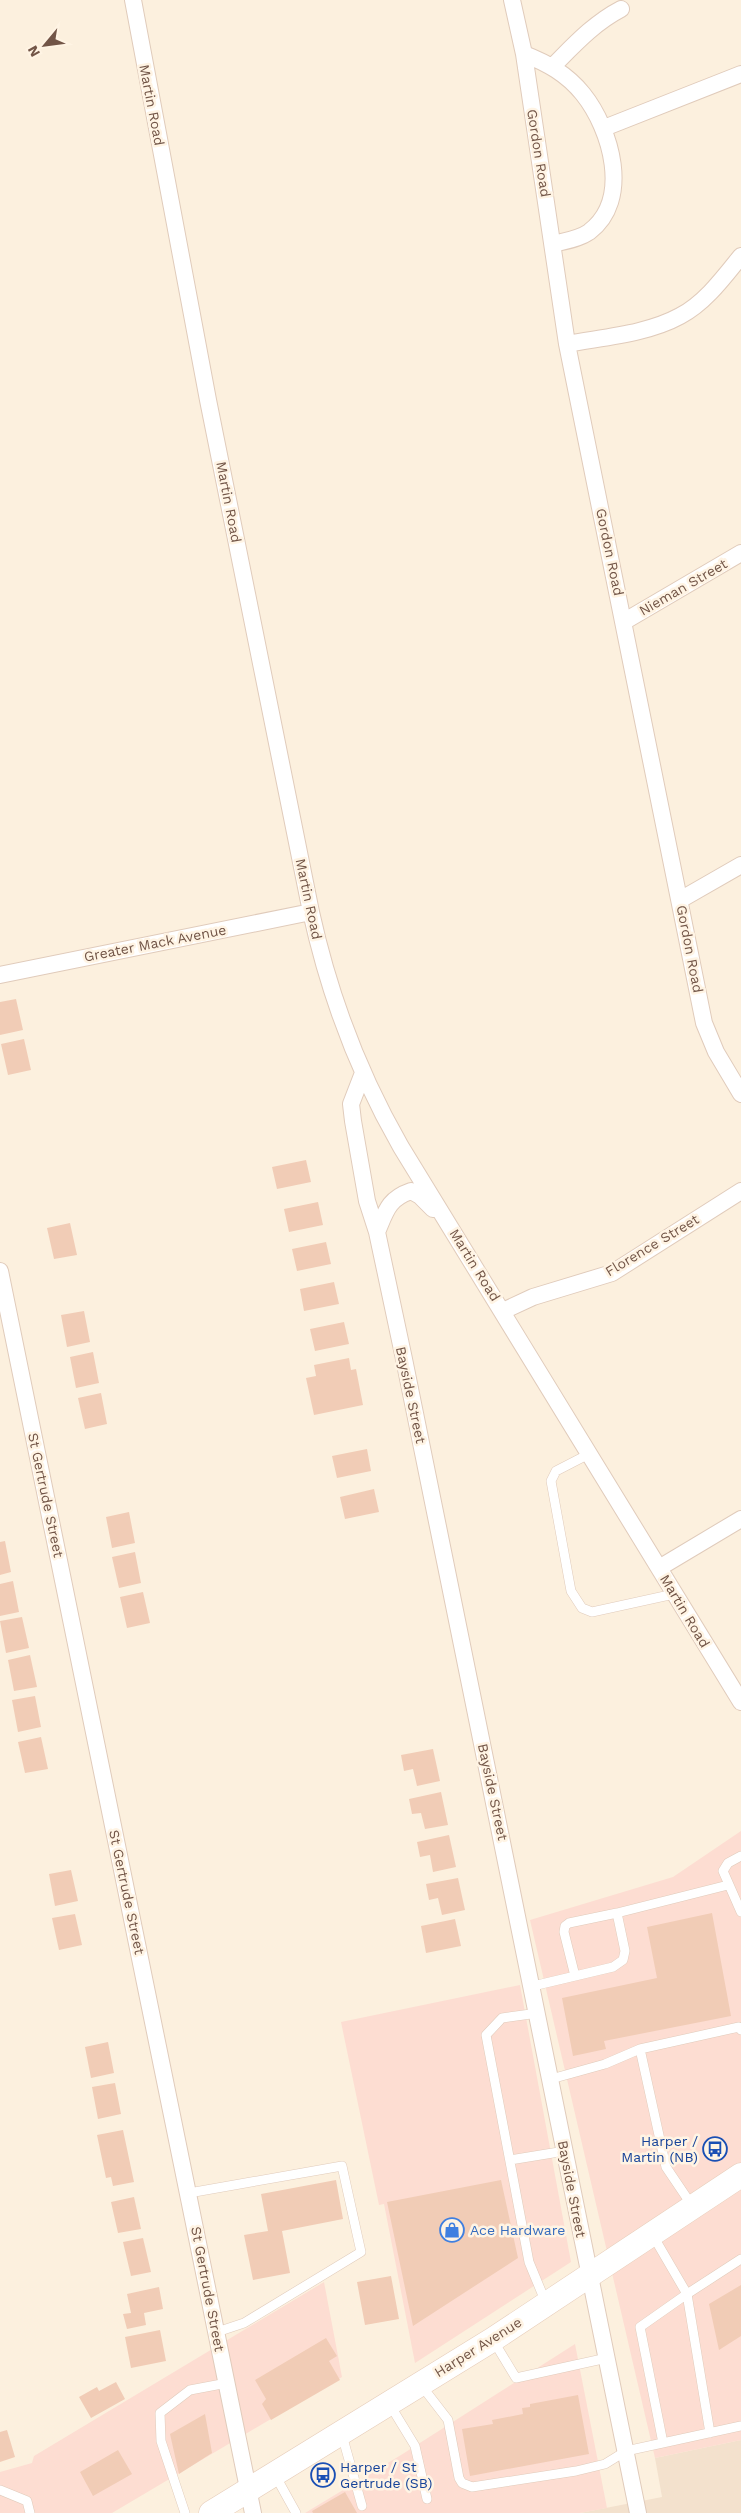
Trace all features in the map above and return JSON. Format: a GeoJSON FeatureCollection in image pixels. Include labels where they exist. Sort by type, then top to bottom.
{"type":"FeatureCollection","features":[{"type":"Feature","properties":{"kind":"main road","name":"Harper Avenue"},"geometry":{"type":"LineString","coordinates":[[211,2513],[250,2502],[275,2475],[420,2383],[492,2340],[741,2175]]}},
{"type":"Feature","properties":{"kind":"street","name":"Martin Road"},"geometry":{"type":"LineString","coordinates":[[132,0],[208,400],[311,912],[331,988],[363,1073],[397,1140],[741,1702]]}},
{"type":"Feature","properties":{"kind":"street","name":"Gordon Road"},"geometry":{"type":"LineString","coordinates":[[512,0],[524,54],[567,344],[625,621],[704,1024],[716,1052],[741,1094]]}},
{"type":"Feature","properties":{"kind":"street"},"geometry":{"type":"LineString","coordinates":[[553,66],[582,36],[620,9]]}},
{"type":"Feature","properties":{"kind":"street"},"geometry":{"type":"LineString","coordinates":[[524,54],[553,66],[583,93],[604,128],[610,151],[613,188],[609,209],[589,231],[575,238],[553,244]]}},
{"type":"Feature","properties":{"kind":"street"},"geometry":{"type":"LineString","coordinates":[[604,128],[741,74]]}},
{"type":"Feature","properties":{"kind":"street"},"geometry":{"type":"LineString","coordinates":[[567,344],[646,328],[682,316],[720,282],[741,256]]}},
{"type":"Feature","properties":{"kind":"street","name":"Nieman Street"},"geometry":{"type":"LineString","coordinates":[[625,621],[741,553]]}},
{"type":"Feature","properties":{"kind":"street"},"geometry":{"type":"LineString","coordinates":[[680,900],[741,865]]}},
{"type":"Feature","properties":{"kind":"street","name":"Greater Mack Avenue"},"geometry":{"type":"LineString","coordinates":[[0,975],[311,912]]}},
{"type":"Feature","properties":{"kind":"street","name":"Bayside Street"},"geometry":{"type":"LineString","coordinates":[[363,1073],[351,1104],[368,1201],[377,1232],[533,1986],[589,2276],[638,2513]]}},
{"type":"Feature","properties":{"kind":"street"},"geometry":{"type":"LineString","coordinates":[[377,1232],[390,1202],[411,1190],[430,1206],[457,1236]]}},
{"type":"Feature","properties":{"kind":"street","name":"Florence Street"},"geometry":{"type":"LineString","coordinates":[[503,1311],[533,1297],[612,1273],[741,1191]]}},
{"type":"Feature","properties":{"kind":"street","name":"St Gertrude Street"},"geometry":{"type":"LineString","coordinates":[[0,1271],[189,2193],[250,2502]]}},
{"type":"Feature","properties":{"kind":"street"},"geometry":{"type":"LineString","coordinates":[[659,1568],[741,1519]]}},
{"type":"Feature","properties":{"kind":"lane"},"geometry":{"type":"LineString","coordinates":[[589,1454],[556,1471],[551,1481],[571,1591],[582,1608],[592,1612],[674,1594]]}},
{"type":"Feature","properties":{"kind":"lane"},"geometry":{"type":"LineString","coordinates":[[741,1856],[724,1867],[724,1877],[741,1912]]}},
{"type":"Feature","properties":{"kind":"lane"},"geometry":{"type":"LineString","coordinates":[[575,1976],[564,1932],[565,1926],[569,1923],[728,1885]]}},
{"type":"Feature","properties":{"kind":"lane"},"geometry":{"type":"LineString","coordinates":[[533,1986],[613,1967],[623,1960],[626,1951],[617,1913]]}},
{"type":"Feature","properties":{"kind":"lane"},"geometry":{"type":"LineString","coordinates":[[538,2013],[502,2018],[486,2034],[529,2262],[546,2303]]}},
{"type":"Feature","properties":{"kind":"lane"},"geometry":{"type":"LineString","coordinates":[[551,2079],[605,2064],[640,2049],[740,2027]]}},
{"type":"Feature","properties":{"kind":"lane"},"geometry":{"type":"LineString","coordinates":[[640,2049],[666,2167],[693,2207]]}},
{"type":"Feature","properties":{"kind":"lane"},"geometry":{"type":"LineString","coordinates":[[510,2160],[565,2151]]}},
{"type":"Feature","properties":{"kind":"lane"},"geometry":{"type":"LineString","coordinates":[[189,2193],[342,2166],[361,2252],[244,2323],[217,2332]]}},
{"type":"Feature","properties":{"kind":"lane"},"geometry":{"type":"LineString","coordinates":[[652,2234],[687,2294],[710,2433]]}},
{"type":"Feature","properties":{"kind":"lane"},"geometry":{"type":"LineString","coordinates":[[663,2442],[640,2327],[741,2259]]}},
{"type":"Feature","properties":{"kind":"lane"},"geometry":{"type":"LineString","coordinates":[[492,2340],[516,2378],[606,2358]]}},
{"type":"Feature","properties":{"kind":"lane"},"geometry":{"type":"LineString","coordinates":[[185,2513],[161,2441],[160,2413],[190,2390],[227,2383]]}},
{"type":"Feature","properties":{"kind":"lane"},"geometry":{"type":"LineString","coordinates":[[420,2383],[448,2420],[459,2478],[467,2486],[576,2471],[605,2464],[626,2451],[741,2426]]}},
{"type":"Feature","properties":{"kind":"lane"},"geometry":{"type":"LineString","coordinates":[[388,2403],[415,2446],[427,2500]]}},
{"type":"Feature","properties":{"kind":"lane"},"geometry":{"type":"LineString","coordinates":[[341,2433],[362,2506]]}},
{"type":"Feature","properties":{"kind":"lane"},"geometry":{"type":"LineString","coordinates":[[275,2475],[296,2513]]}},
{"type":"Feature","properties":{"kind":"lane"},"geometry":{"type":"LineString","coordinates":[[0,2490],[27,2501],[30,2513]]}},
{"type":"Feature","properties":{"kind":"shaded area"},"geometry":{"type":"Polygon","coordinates":[[[741,1831],[741,2440],[655,2458],[530,1920],[673,1877],[741,1831]]]}},
{"type":"Feature","properties":{"kind":"shaded area"},"geometry":{"type":"Polygon","coordinates":[[[520,1985],[571,2262],[415,2363],[384,2204],[379,2205],[341,2022],[520,1985]]]}},
{"type":"Feature","properties":{"kind":"shaded area"},"geometry":{"type":"Polygon","coordinates":[[[324,2282],[342,2377],[112,2513],[0,2513],[0,2472],[32,2463],[34,2456],[324,2282]]]}},
{"type":"Feature","properties":{"kind":"shaded area"},"geometry":{"type":"Polygon","coordinates":[[[575,2344],[607,2508],[580,2513],[305,2513],[401,2455],[575,2344]]]}},
{"type":"Feature","properties":{"kind":"shaded area"},"geometry":{"type":"Polygon","coordinates":[[[741,2440],[741,2513],[580,2513],[662,2497],[655,2458],[741,2440]]]}},
{"type":"Feature","properties":{"kind":"building"},"geometry":{"type":"Polygon","coordinates":[[[16,999],[23,1030],[0,1035],[0,1002],[16,999]]]}},
{"type":"Feature","properties":{"kind":"building"},"geometry":{"type":"Polygon","coordinates":[[[24,1039],[31,1070],[8,1075],[1,1044],[24,1039]]]}},
{"type":"Feature","properties":{"kind":"building"},"geometry":{"type":"Polygon","coordinates":[[[306,1160],[311,1182],[277,1189],[272,1167],[306,1160]]]}},
{"type":"Feature","properties":{"kind":"building"},"geometry":{"type":"Polygon","coordinates":[[[318,1202],[323,1225],[289,1232],[284,1209],[318,1202]]]}},
{"type":"Feature","properties":{"kind":"building"},"geometry":{"type":"Polygon","coordinates":[[[70,1223],[77,1255],[54,1259],[47,1228],[70,1223]]]}},
{"type":"Feature","properties":{"kind":"building"},"geometry":{"type":"Polygon","coordinates":[[[326,1242],[331,1264],[297,1271],[292,1249],[326,1242]]]}},
{"type":"Feature","properties":{"kind":"building"},"geometry":{"type":"Polygon","coordinates":[[[334,1282],[339,1304],[304,1311],[300,1289],[334,1282]]]}},
{"type":"Feature","properties":{"kind":"building"},"geometry":{"type":"Polygon","coordinates":[[[84,1311],[90,1342],[67,1347],[61,1315],[84,1311]]]}},
{"type":"Feature","properties":{"kind":"building"},"geometry":{"type":"Polygon","coordinates":[[[344,1322],[349,1344],[315,1351],[310,1329],[344,1322]]]}},
{"type":"Feature","properties":{"kind":"building"},"geometry":{"type":"Polygon","coordinates":[[[93,1352],[99,1383],[76,1388],[70,1357],[93,1352]]]}},
{"type":"Feature","properties":{"kind":"building"},"geometry":{"type":"Polygon","coordinates":[[[349,1358],[351,1370],[356,1369],[363,1405],[314,1415],[306,1378],[316,1376],[314,1365],[349,1358]]]}},
{"type":"Feature","properties":{"kind":"building"},"geometry":{"type":"Polygon","coordinates":[[[101,1393],[107,1424],[85,1429],[78,1398],[101,1393]]]}},
{"type":"Feature","properties":{"kind":"building"},"geometry":{"type":"Polygon","coordinates":[[[367,1449],[371,1471],[337,1478],[332,1456],[367,1449]]]}},
{"type":"Feature","properties":{"kind":"building"},"geometry":{"type":"Polygon","coordinates":[[[374,1489],[379,1512],[345,1519],[340,1497],[374,1489]]]}},
{"type":"Feature","properties":{"kind":"building"},"geometry":{"type":"Polygon","coordinates":[[[129,1512],[135,1543],[112,1548],[106,1517],[129,1512]]]}},
{"type":"Feature","properties":{"kind":"building"},"geometry":{"type":"Polygon","coordinates":[[[5,1541],[11,1572],[0,1575],[0,1542],[5,1541]]]}},
{"type":"Feature","properties":{"kind":"building"},"geometry":{"type":"Polygon","coordinates":[[[135,1552],[141,1583],[119,1588],[112,1557],[135,1552]]]}},
{"type":"Feature","properties":{"kind":"building"},"geometry":{"type":"Polygon","coordinates":[[[13,1581],[19,1612],[0,1616],[0,1584],[13,1581]]]}},
{"type":"Feature","properties":{"kind":"building"},"geometry":{"type":"Polygon","coordinates":[[[143,1592],[150,1623],[127,1628],[120,1597],[143,1592]]]}},
{"type":"Feature","properties":{"kind":"building"},"geometry":{"type":"Polygon","coordinates":[[[22,1617],[29,1648],[6,1653],[0,1621],[22,1617]]]}},
{"type":"Feature","properties":{"kind":"building"},"geometry":{"type":"Polygon","coordinates":[[[30,1655],[37,1687],[14,1691],[8,1660],[30,1655]]]}},
{"type":"Feature","properties":{"kind":"building"},"geometry":{"type":"Polygon","coordinates":[[[35,1696],[41,1727],[18,1732],[12,1700],[35,1696]]]}},
{"type":"Feature","properties":{"kind":"building"},"geometry":{"type":"Polygon","coordinates":[[[41,1737],[48,1769],[25,1773],[18,1742],[41,1737]]]}},
{"type":"Feature","properties":{"kind":"building"},"geometry":{"type":"Polygon","coordinates":[[[433,1749],[440,1781],[417,1786],[413,1769],[404,1771],[401,1755],[433,1749]]]}},
{"type":"Feature","properties":{"kind":"building"},"geometry":{"type":"Polygon","coordinates":[[[441,1792],[448,1825],[425,1829],[421,1813],[412,1814],[409,1799],[441,1792]]]}},
{"type":"Feature","properties":{"kind":"building"},"geometry":{"type":"Polygon","coordinates":[[[449,1835],[456,1867],[433,1872],[430,1855],[420,1857],[417,1842],[449,1835]]]}},
{"type":"Feature","properties":{"kind":"building"},"geometry":{"type":"Polygon","coordinates":[[[71,1870],[78,1901],[55,1906],[49,1874],[71,1870]]]}},
{"type":"Feature","properties":{"kind":"building"},"geometry":{"type":"Polygon","coordinates":[[[458,1878],[465,1910],[442,1915],[438,1898],[429,1900],[426,1884],[458,1878]]]}},
{"type":"Feature","properties":{"kind":"building"},"geometry":{"type":"Polygon","coordinates":[[[712,1913],[731,2016],[604,2041],[606,2049],[573,2056],[562,1998],[657,1978],[647,1927],[712,1913]]]}},
{"type":"Feature","properties":{"kind":"building"},"geometry":{"type":"Polygon","coordinates":[[[75,1914],[82,1945],[59,1950],[52,1918],[75,1914]]]}},
{"type":"Feature","properties":{"kind":"building"},"geometry":{"type":"Polygon","coordinates":[[[455,1919],[461,1946],[426,1953],[421,1926],[455,1919]]]}},
{"type":"Feature","properties":{"kind":"building"},"geometry":{"type":"Polygon","coordinates":[[[108,2042],[114,2073],[91,2078],[85,2047],[108,2042]]]}},
{"type":"Feature","properties":{"kind":"building"},"geometry":{"type":"Polygon","coordinates":[[[115,2083],[121,2114],[98,2119],[92,2087],[115,2083]]]}},
{"type":"Feature","properties":{"kind":"building"},"geometry":{"type":"Polygon","coordinates":[[[123,2130],[134,2182],[113,2186],[111,2177],[106,2178],[97,2135],[123,2130]]]}},
{"type":"Feature","properties":{"kind":"building"},"geometry":{"type":"Polygon","coordinates":[[[336,2180],[343,2219],[282,2231],[290,2273],[253,2280],[244,2235],[268,2231],[261,2194],[336,2180]]]}},
{"type":"Feature","properties":{"kind":"building","name":"Ace Hardware"},"geometry":{"type":"Polygon","coordinates":[[[501,2180],[518,2258],[413,2326],[387,2202],[501,2180]]]}},
{"type":"Feature","properties":{"kind":"building"},"geometry":{"type":"Polygon","coordinates":[[[134,2197],[141,2229],[118,2233],[111,2202],[134,2197]]]}},
{"type":"Feature","properties":{"kind":"building"},"geometry":{"type":"Polygon","coordinates":[[[143,2238],[151,2272],[131,2276],[123,2242],[143,2238]]]}},
{"type":"Feature","properties":{"kind":"building"},"geometry":{"type":"Polygon","coordinates":[[[391,2276],[399,2319],[365,2325],[357,2282],[391,2276]]]}},
{"type":"Feature","properties":{"kind":"building"},"geometry":{"type":"Polygon","coordinates":[[[741,2285],[741,2336],[719,2350],[709,2304],[741,2285]]]}},
{"type":"Feature","properties":{"kind":"building"},"geometry":{"type":"Polygon","coordinates":[[[159,2287],[163,2309],[144,2313],[146,2325],[127,2329],[123,2314],[131,2313],[127,2294],[159,2287]]]}},
{"type":"Feature","properties":{"kind":"building"},"geometry":{"type":"Polygon","coordinates":[[[160,2330],[166,2361],[131,2368],[125,2337],[160,2330]]]}},
{"type":"Feature","properties":{"kind":"building"},"geometry":{"type":"Polygon","coordinates":[[[326,2338],[337,2356],[329,2361],[340,2380],[271,2420],[262,2404],[266,2399],[255,2380],[326,2338]]]}},
{"type":"Feature","properties":{"kind":"building"},"geometry":{"type":"Polygon","coordinates":[[[116,2382],[125,2399],[91,2418],[79,2397],[97,2387],[99,2391],[116,2382]]]}},
{"type":"Feature","properties":{"kind":"building"},"geometry":{"type":"Polygon","coordinates":[[[578,2395],[589,2454],[470,2476],[462,2429],[493,2424],[492,2420],[523,2414],[522,2408],[530,2407],[530,2404],[578,2395]]]}},
{"type":"Feature","properties":{"kind":"building"},"geometry":{"type":"Polygon","coordinates":[[[205,2414],[212,2453],[179,2474],[170,2434],[205,2414]]]}},
{"type":"Feature","properties":{"kind":"building"},"geometry":{"type":"Polygon","coordinates":[[[7,2430],[15,2457],[0,2462],[0,2432],[7,2430]]]}},
{"type":"Feature","properties":{"kind":"building"},"geometry":{"type":"Polygon","coordinates":[[[118,2450],[132,2474],[93,2496],[80,2472],[118,2450]]]}},
{"type":"Feature","properties":{"kind":"building"},"geometry":{"type":"Polygon","coordinates":[[[345,2492],[357,2513],[313,2513],[312,2511],[345,2492]]]}},
{"type":"Feature","properties":{"kind":"place","name":"Harper / Martin (NB)"},"geometry":{"type":"Point","coordinates":[715,2149]}},
{"type":"Feature","properties":{"kind":"place","name":"Ace Hardware"},"geometry":{"type":"Point","coordinates":[452,2230]}},
{"type":"Feature","properties":{"kind":"place","name":"Harper / St Gertrude (SB)"},"geometry":{"type":"Point","coordinates":[323,2475]}}]}
